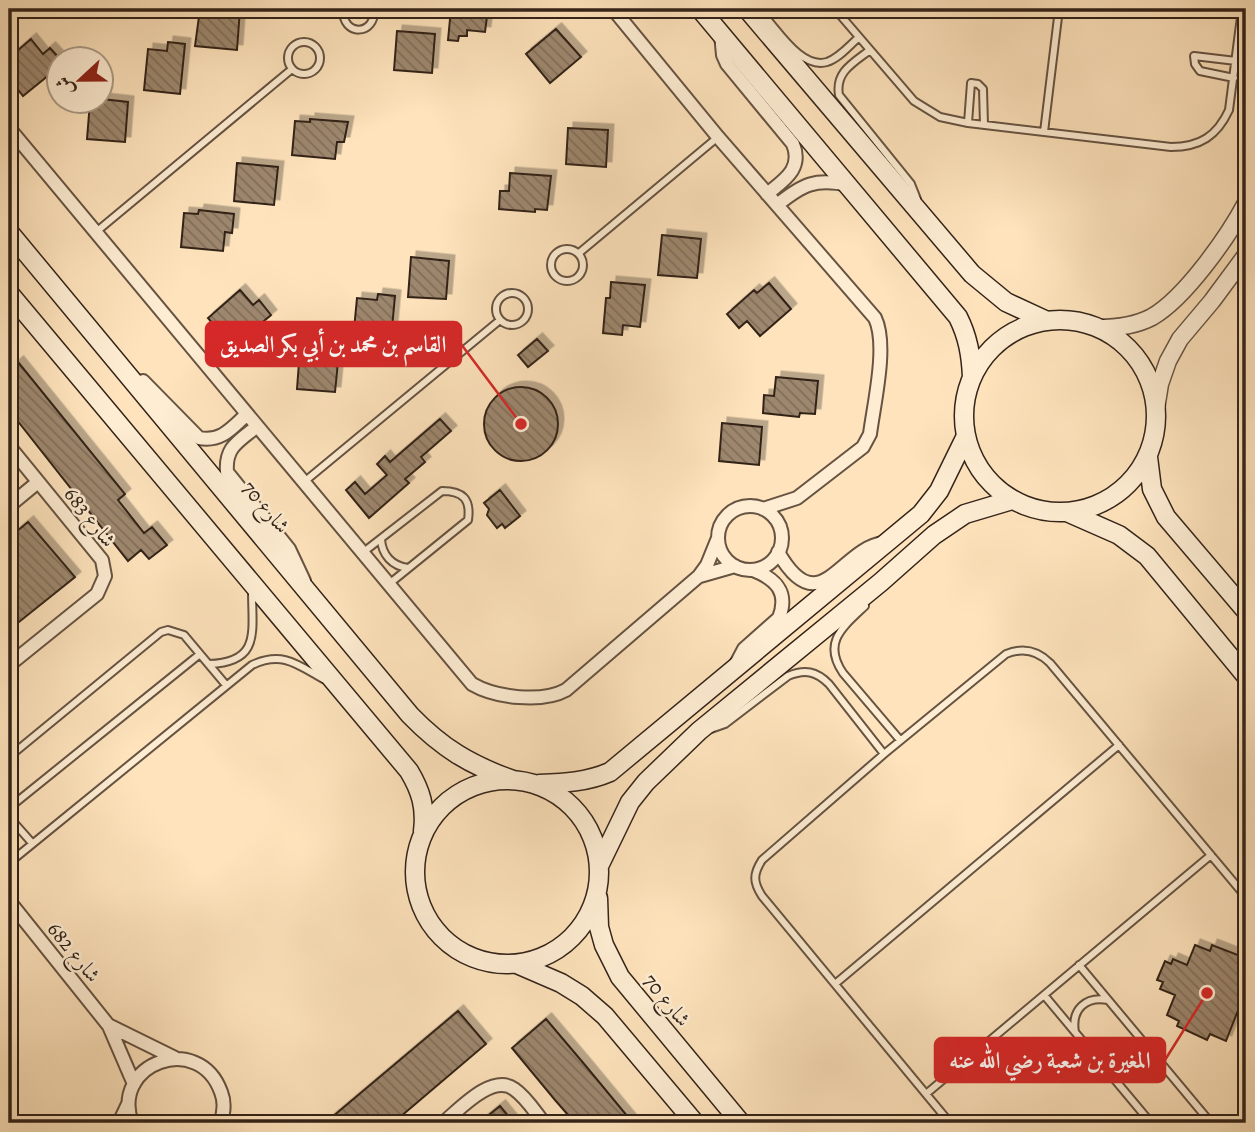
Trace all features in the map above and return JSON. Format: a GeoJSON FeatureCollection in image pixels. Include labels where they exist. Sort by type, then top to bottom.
{"type":"FeatureCollection","features":[{"type":"Feature","properties":{"kind":"main road"},"geometry":{"type":"LineString","coordinates":[[700,9],[958,317],[967,335],[972,377]]}},
{"type":"Feature","properties":{"kind":"main road"},"geometry":{"type":"LineString","coordinates":[[749,9],[972,274],[1006,302],[1046,321]]}},
{"type":"Feature","properties":{"kind":"main road","name":"شارع 70"},"geometry":{"type":"LineString","coordinates":[[9,232],[410,715],[432,737],[457,755],[484,770],[513,780]]}},
{"type":"Feature","properties":{"kind":"main road"},"geometry":{"type":"LineString","coordinates":[[9,293],[416,782],[424,806],[424,831]]}},
{"type":"Feature","properties":{"kind":"main road"},"geometry":{"type":"LineString","coordinates":[[1046,321],[1073,321],[1098,328],[1120,342],[1138,360],[1147,376],[1156,409],[1155,433],[1139,472],[1116,495],[1101,504],[1069,513],[1030,508],[1012,500],[987,479],[971,452],[966,436],[966,396],[972,377],[985,356],[1002,339],[1023,327],[1046,321]]}},
{"type":"Feature","properties":{"kind":"main road"},"geometry":{"type":"LineString","coordinates":[[537,785],[577,782],[610,772],[921,514],[939,491],[966,436]]}},
{"type":"Feature","properties":{"kind":"main road"},"geometry":{"type":"LineString","coordinates":[[1147,457],[1152,489],[1166,517],[1246,611]]}},
{"type":"Feature","properties":{"kind":"main road"},"geometry":{"type":"LineString","coordinates":[[599,866],[630,802],[646,782],[699,731],[881,582],[934,535],[965,514],[1012,500]]}},
{"type":"Feature","properties":{"kind":"main road"},"geometry":{"type":"LineString","coordinates":[[1069,513],[1119,535],[1147,556],[1246,676]]}},
{"type":"Feature","properties":{"kind":"main road"},"geometry":{"type":"LineString","coordinates":[[513,780],[537,785],[561,797],[580,816],[593,840],[599,866],[598,888],[588,916],[570,939],[545,956],[517,964],[489,963],[469,956],[451,945],[431,925],[419,900],[414,872],[415,858],[424,831],[435,813],[451,798],[481,784],[513,780]]}},
{"type":"Feature","properties":{"kind":"main road","name":"شارع 70"},"geometry":{"type":"LineString","coordinates":[[598,888],[599,927],[604,945],[620,977],[741,1123]]}},
{"type":"Feature","properties":{"kind":"main road"},"geometry":{"type":"LineString","coordinates":[[517,964],[561,983],[582,996],[605,1016],[695,1123]]}},
{"type":"Feature","properties":{"kind":"street"},"geometry":{"type":"LineString","coordinates":[[9,128],[472,684],[486,691],[538,698],[553,696],[566,690],[699,576],[707,565],[723,521],[729,514],[745,506],[763,509],[797,498],[863,447],[870,434],[881,348],[881,330],[875,318],[718,137],[613,9]]}},
{"type":"Feature","properties":{"kind":"street"},"geometry":{"type":"LineString","coordinates":[[721,33],[723,55],[727,64],[793,144],[797,153],[795,168],[767,194]]}},
{"type":"Feature","properties":{"kind":"street"},"geometry":{"type":"LineString","coordinates":[[777,205],[807,184],[820,181],[849,185]]}},
{"type":"Feature","properties":{"kind":"street"},"geometry":{"type":"LineString","coordinates":[[1098,328],[1134,324],[1166,308],[1224,239],[1246,203]]}},
{"type":"Feature","properties":{"kind":"street"},"geometry":{"type":"LineString","coordinates":[[1156,409],[1164,373],[1180,339],[1246,255]]}},
{"type":"Feature","properties":{"kind":"street"},"geometry":{"type":"LineString","coordinates":[[91,331],[117,354],[194,436],[210,440],[221,438],[246,415]]}},
{"type":"Feature","properties":{"kind":"street"},"geometry":{"type":"LineString","coordinates":[[256,427],[231,447],[226,459],[227,472],[289,549],[309,595]]}},
{"type":"Feature","properties":{"kind":"street","name":"شارع 683"},"geometry":{"type":"LineString","coordinates":[[9,446],[102,560],[105,576],[97,594],[9,665]]}},
{"type":"Feature","properties":{"kind":"street"},"geometry":{"type":"LineString","coordinates":[[9,506],[38,482]]}},
{"type":"Feature","properties":{"kind":"street"},"geometry":{"type":"LineString","coordinates":[[753,569],[768,564],[778,552],[781,531],[797,498]]}},
{"type":"Feature","properties":{"kind":"street"},"geometry":{"type":"LineString","coordinates":[[763,509],[777,522],[781,531]]}},
{"type":"Feature","properties":{"kind":"street"},"geometry":{"type":"LineString","coordinates":[[718,538],[723,555],[735,566]]}},
{"type":"Feature","properties":{"kind":"street"},"geometry":{"type":"LineString","coordinates":[[778,552],[796,576],[822,582],[830,579],[866,548],[888,542]]}},
{"type":"Feature","properties":{"kind":"street"},"geometry":{"type":"LineString","coordinates":[[699,576],[735,566],[753,569],[775,581],[782,595],[779,618],[744,649],[736,666]]}},
{"type":"Feature","properties":{"kind":"street","name":"شارع 682"},"geometry":{"type":"LineString","coordinates":[[9,901],[109,1026],[134,1084]]}},
{"type":"Feature","properties":{"kind":"street","name":"شارع 682"},"geometry":{"type":"LineString","coordinates":[[109,1026],[175,1058],[192,1061],[207,1069],[218,1082],[224,1098],[222,1121]]}},
{"type":"Feature","properties":{"kind":"street"},"geometry":{"type":"LineString","coordinates":[[119,1123],[134,1084],[151,1065],[175,1058]]}},
{"type":"Feature","properties":{"kind":"street"},"geometry":{"type":"LineString","coordinates":[[443,1123],[489,1087],[500,1085],[516,1090],[544,1123]]}},
{"type":"Feature","properties":{"kind":"street"},"geometry":{"type":"LineString","coordinates":[[128,1103],[132,1123]]}},
{"type":"Feature","properties":{"kind":"lane"},"geometry":{"type":"LineString","coordinates":[[342,9],[346,25],[354,29],[370,26],[374,9]]}},
{"type":"Feature","properties":{"kind":"lane"},"geometry":{"type":"LineString","coordinates":[[749,9],[764,17],[810,61],[828,61],[858,38]]}},
{"type":"Feature","properties":{"kind":"lane"},"geometry":{"type":"LineString","coordinates":[[836,9],[914,101],[940,117],[968,123],[1171,147],[1200,143],[1213,135],[1223,124],[1229,110],[1242,9]]}},
{"type":"Feature","properties":{"kind":"lane"},"geometry":{"type":"LineString","coordinates":[[1044,132],[1059,9]]}},
{"type":"Feature","properties":{"kind":"lane"},"geometry":{"type":"LineString","coordinates":[[300,41],[316,46],[320,62],[315,70],[308,74],[299,74],[292,69],[288,53],[293,45],[300,41]]}},
{"type":"Feature","properties":{"kind":"lane"},"geometry":{"type":"LineString","coordinates":[[870,50],[840,75],[837,85],[839,95],[911,184],[920,213]]}},
{"type":"Feature","properties":{"kind":"lane"},"geometry":{"type":"LineString","coordinates":[[1234,78],[1200,71],[1194,56],[1236,61]]}},
{"type":"Feature","properties":{"kind":"lane"},"geometry":{"type":"LineString","coordinates":[[95,233],[292,69]]}},
{"type":"Feature","properties":{"kind":"lane"},"geometry":{"type":"LineString","coordinates":[[968,123],[971,83],[975,83],[983,89],[984,125]]}},
{"type":"Feature","properties":{"kind":"lane"},"geometry":{"type":"LineString","coordinates":[[579,253],[718,137]]}},
{"type":"Feature","properties":{"kind":"lane"},"geometry":{"type":"LineString","coordinates":[[563,248],[579,253],[583,269],[578,276],[571,281],[555,276],[551,260],[556,252],[563,248]]}},
{"type":"Feature","properties":{"kind":"lane"},"geometry":{"type":"LineString","coordinates":[[509,292],[524,297],[528,313],[524,321],[516,325],[500,320],[496,312],[501,296],[509,292]]}},
{"type":"Feature","properties":{"kind":"lane"},"geometry":{"type":"LineString","coordinates":[[303,483],[500,320]]}},
{"type":"Feature","properties":{"kind":"lane"},"geometry":{"type":"LineString","coordinates":[[362,554],[442,491],[455,491],[465,498],[470,509],[468,520],[388,585]]}},
{"type":"Feature","properties":{"kind":"lane"},"geometry":{"type":"LineString","coordinates":[[381,539],[383,550],[389,559],[408,569]]}},
{"type":"Feature","properties":{"kind":"lane"},"geometry":{"type":"LineString","coordinates":[[881,582],[870,600],[839,632],[834,642],[834,653],[837,664],[900,740]]}},
{"type":"Feature","properties":{"kind":"lane"},"geometry":{"type":"LineString","coordinates":[[209,664],[230,663],[248,648],[252,625],[252,585]]}},
{"type":"Feature","properties":{"kind":"lane"},"geometry":{"type":"LineString","coordinates":[[9,757],[161,632],[168,630],[184,635],[226,685]]}},
{"type":"Feature","properties":{"kind":"lane"},"geometry":{"type":"LineString","coordinates":[[950,1123],[762,896],[755,884],[755,871],[762,860],[900,740],[1006,654],[1024,649],[1043,656],[1050,663],[1246,897]]}},
{"type":"Feature","properties":{"kind":"lane"},"geometry":{"type":"LineString","coordinates":[[9,808],[200,653]]}},
{"type":"Feature","properties":{"kind":"lane"},"geometry":{"type":"LineString","coordinates":[[9,863],[252,665],[266,658],[280,658],[298,664],[337,687]]}},
{"type":"Feature","properties":{"kind":"lane"},"geometry":{"type":"LineString","coordinates":[[699,731],[716,729],[788,676],[799,671],[810,671],[829,684],[884,754]]}},
{"type":"Feature","properties":{"kind":"lane"},"geometry":{"type":"LineString","coordinates":[[835,984],[1119,745]]}},
{"type":"Feature","properties":{"kind":"lane"},"geometry":{"type":"LineString","coordinates":[[9,818],[32,844]]}},
{"type":"Feature","properties":{"kind":"lane"},"geometry":{"type":"LineString","coordinates":[[9,818],[9,833]]}},
{"type":"Feature","properties":{"kind":"lane"},"geometry":{"type":"LineString","coordinates":[[926,1094],[1211,855]]}},
{"type":"Feature","properties":{"kind":"lane"},"geometry":{"type":"LineString","coordinates":[[1079,965],[1211,1123]]}},
{"type":"Feature","properties":{"kind":"lane"},"geometry":{"type":"LineString","coordinates":[[1044,995],[1151,1123]]}},
{"type":"Feature","properties":{"kind":"lane"},"geometry":{"type":"LineString","coordinates":[[1075,1032],[1073,1023],[1081,1005],[1098,998],[1108,1000]]}},
{"type":"Feature","properties":{"kind":"building"},"geometry":{"type":"Polygon","coordinates":[[[200,9],[240,9],[237,50],[195,46],[200,9]]]}},
{"type":"Feature","properties":{"kind":"building"},"geometry":{"type":"Polygon","coordinates":[[[451,9],[488,9],[485,32],[467,30],[467,36],[459,36],[458,41],[448,40],[451,9]]]}},
{"type":"Feature","properties":{"kind":"building"},"geometry":{"type":"Polygon","coordinates":[[[556,29],[581,57],[550,83],[526,54],[556,29]]]}},
{"type":"Feature","properties":{"kind":"building"},"geometry":{"type":"Polygon","coordinates":[[[397,31],[435,34],[432,73],[394,70],[397,31]]]}},
{"type":"Feature","properties":{"kind":"building"},"geometry":{"type":"Polygon","coordinates":[[[31,39],[43,54],[46,51],[46,77],[23,96],[9,78],[9,58],[31,39]]]}},
{"type":"Feature","properties":{"kind":"building"},"geometry":{"type":"Polygon","coordinates":[[[168,42],[185,44],[180,94],[144,90],[148,49],[167,51],[168,42]]]}},
{"type":"Feature","properties":{"kind":"building"},"geometry":{"type":"Polygon","coordinates":[[[116,101],[128,102],[125,142],[87,139],[89,116],[116,116],[116,101]]]}},
{"type":"Feature","properties":{"kind":"building"},"geometry":{"type":"Polygon","coordinates":[[[310,119],[348,122],[344,142],[337,142],[335,159],[292,155],[295,121],[310,122],[310,119]]]}},
{"type":"Feature","properties":{"kind":"building"},"geometry":{"type":"Polygon","coordinates":[[[568,128],[608,130],[606,167],[566,164],[568,128]]]}},
{"type":"Feature","properties":{"kind":"building"},"geometry":{"type":"Polygon","coordinates":[[[237,163],[278,167],[274,205],[234,201],[237,163]]]}},
{"type":"Feature","properties":{"kind":"building"},"geometry":{"type":"Polygon","coordinates":[[[510,173],[551,176],[547,210],[535,209],[535,212],[499,209],[500,191],[509,191],[510,173]]]}},
{"type":"Feature","properties":{"kind":"building"},"geometry":{"type":"Polygon","coordinates":[[[199,210],[234,214],[232,233],[225,232],[223,251],[181,247],[184,213],[198,214],[199,210]]]}},
{"type":"Feature","properties":{"kind":"building"},"geometry":{"type":"Polygon","coordinates":[[[662,235],[701,239],[697,278],[658,275],[662,235]]]}},
{"type":"Feature","properties":{"kind":"building"},"geometry":{"type":"Polygon","coordinates":[[[411,257],[449,261],[446,299],[408,297],[411,257]]]}},
{"type":"Feature","properties":{"kind":"building"},"geometry":{"type":"Polygon","coordinates":[[[611,282],[645,285],[640,327],[623,325],[622,335],[603,333],[606,298],[610,298],[611,282]]]}},
{"type":"Feature","properties":{"kind":"building"},"geometry":{"type":"Polygon","coordinates":[[[769,283],[791,309],[760,336],[747,321],[739,328],[727,314],[754,290],[757,293],[769,283]]]}},
{"type":"Feature","properties":{"kind":"building"},"geometry":{"type":"Polygon","coordinates":[[[240,290],[253,305],[259,300],[271,315],[245,337],[242,334],[230,344],[208,318],[240,290]]]}},
{"type":"Feature","properties":{"kind":"building"},"geometry":{"type":"Polygon","coordinates":[[[378,294],[395,296],[392,328],[388,328],[387,344],[353,340],[357,298],[377,300],[378,294]]]}},
{"type":"Feature","properties":{"kind":"building"},"geometry":{"type":"Polygon","coordinates":[[[537,339],[548,351],[528,367],[518,355],[537,339]]]}},
{"type":"Feature","properties":{"kind":"building"},"geometry":{"type":"Polygon","coordinates":[[[300,349],[339,352],[335,392],[297,389],[300,349]]]}},
{"type":"Feature","properties":{"kind":"building"},"geometry":{"type":"Polygon","coordinates":[[[18,362],[125,494],[118,500],[144,533],[152,527],[167,545],[149,559],[141,550],[128,561],[9,410],[9,370],[18,362]]]}},
{"type":"Feature","properties":{"kind":"building"},"geometry":{"type":"Polygon","coordinates":[[[776,377],[818,381],[815,414],[800,413],[799,417],[763,413],[764,395],[774,396],[776,377]]]}},
{"type":"Feature","properties":{"kind":"building"},"geometry":{"type":"Polygon","coordinates":[[[514,387],[528,387],[542,393],[552,403],[558,424],[556,438],[542,455],[528,461],[514,461],[500,455],[490,445],[484,431],[484,417],[490,403],[500,393],[514,387]]]}},
{"type":"Feature","properties":{"kind":"building"},"geometry":{"type":"Polygon","coordinates":[[[440,419],[451,431],[421,457],[425,462],[405,479],[409,483],[369,518],[346,490],[355,482],[365,494],[387,475],[377,464],[385,456],[390,462],[440,419]]]}},
{"type":"Feature","properties":{"kind":"building"},"geometry":{"type":"Polygon","coordinates":[[[722,423],[762,427],[759,465],[719,461],[722,423]]]}},
{"type":"Feature","properties":{"kind":"building"},"geometry":{"type":"Polygon","coordinates":[[[500,490],[520,516],[505,528],[502,524],[497,528],[487,515],[489,509],[484,503],[500,490]]]}},
{"type":"Feature","properties":{"kind":"building"},"geometry":{"type":"Polygon","coordinates":[[[28,522],[75,577],[9,630],[9,538],[28,522]]]}},
{"type":"Feature","properties":{"kind":"building"},"geometry":{"type":"Polygon","coordinates":[[[1195,945],[1210,951],[1212,945],[1243,957],[1240,963],[1246,965],[1246,990],[1226,1041],[1210,1034],[1207,1040],[1177,1026],[1179,1021],[1167,1015],[1175,995],[1160,989],[1163,982],[1157,980],[1165,961],[1171,964],[1173,959],[1187,965],[1195,945]]]}},
{"type":"Feature","properties":{"kind":"building"},"geometry":{"type":"Polygon","coordinates":[[[458,1011],[486,1044],[393,1123],[325,1123],[458,1011]]]}},
{"type":"Feature","properties":{"kind":"building"},"geometry":{"type":"Polygon","coordinates":[[[546,1019],[633,1123],[575,1123],[555,1100],[512,1048],[546,1019]]]}},
{"type":"Feature","properties":{"kind":"building"},"geometry":{"type":"Polygon","coordinates":[[[500,1106],[514,1123],[479,1123],[500,1106]]]}},
{"type":"Feature","properties":{"kind":"place","name":"القاسم بن محمد بن أبي بكر الصديق"},"geometry":{"type":"Point","coordinates":[521,424]}},
{"type":"Feature","properties":{"kind":"place","name":"المغيرة بن شعبة رضي الله عنه"},"geometry":{"type":"Point","coordinates":[1207,993]}}]}
